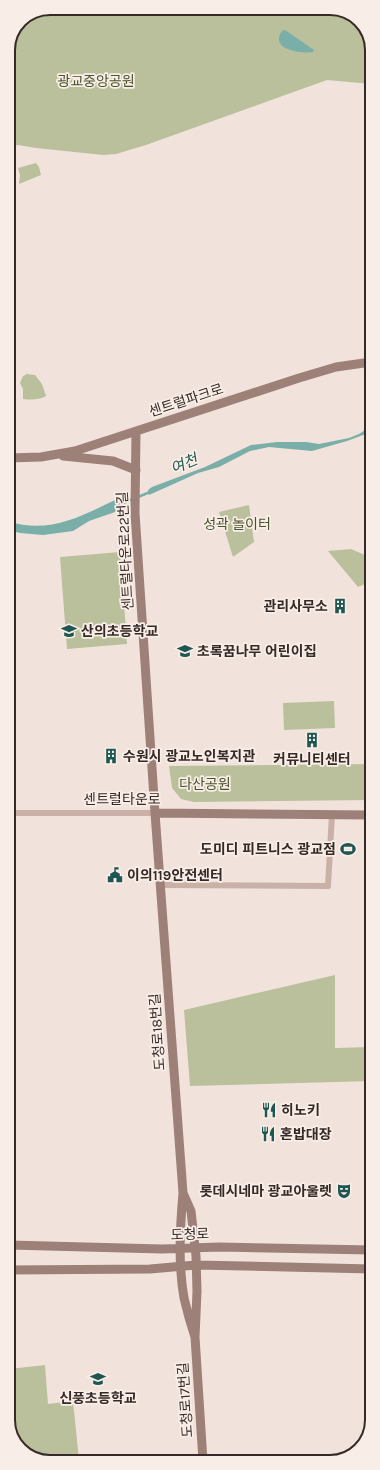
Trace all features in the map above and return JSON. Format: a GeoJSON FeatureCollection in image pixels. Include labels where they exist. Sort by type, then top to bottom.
{"type":"FeatureCollection","features":[{"type":"Feature","properties":{"kind":"street","name":"센트럴파크로"},"geometry":{"type":"LineString","coordinates":[[15,458],[54,455],[75,451],[336,367],[365,363]]}},
{"type":"Feature","properties":{"kind":"street","name":"센트럴타운로22번길"},"geometry":{"type":"LineString","coordinates":[[136,431],[135,513],[155,813]]}},
{"type":"Feature","properties":{"kind":"street"},"geometry":{"type":"LineString","coordinates":[[54,455],[113,461],[136,471]]}},
{"type":"Feature","properties":{"kind":"street","name":"센트럴타운로"},"geometry":{"type":"LineString","coordinates":[[15,813],[365,815]]}},
{"type":"Feature","properties":{"kind":"street","name":"도청로18번길"},"geometry":{"type":"LineString","coordinates":[[155,813],[183,1193],[180,1220],[180,1248]]}},
{"type":"Feature","properties":{"kind":"street"},"geometry":{"type":"LineString","coordinates":[[160,885],[328,886],[332,814]]}},
{"type":"Feature","properties":{"kind":"street","name":"도청로17번길"},"geometry":{"type":"LineString","coordinates":[[183,1193],[191,1211],[195,1249],[197,1291],[194,1338],[203,1455]]}},
{"type":"Feature","properties":{"kind":"street","name":"도청로"},"geometry":{"type":"LineString","coordinates":[[15,1245],[195,1249],[219,1247],[365,1250]]}},
{"type":"Feature","properties":{"kind":"street","name":"도청로17번길"},"geometry":{"type":"LineString","coordinates":[[180,1248],[184,1298],[194,1338]]}},
{"type":"Feature","properties":{"kind":"street"},"geometry":{"type":"LineString","coordinates":[[15,1270],[150,1269],[196,1265],[365,1269]]}},
{"type":"Feature","properties":{"kind":"green space","name":"광교중앙공원"},"geometry":{"type":"Polygon","coordinates":[[[332,15],[339,16],[353,24],[360,32],[363,39],[365,50],[365,83],[327,80],[146,145],[116,154],[103,155],[15,146],[16,43],[25,25],[43,16],[332,15]]]}},
{"type":"Feature","properties":{"kind":"green space"},"geometry":{"type":"Polygon","coordinates":[[[36,163],[39,167],[41,175],[19,184],[20,175],[18,168],[36,163]]]}},
{"type":"Feature","properties":{"kind":"green space"},"geometry":{"type":"Polygon","coordinates":[[[27,374],[35,375],[42,384],[46,396],[29,400],[23,399],[23,389],[20,383],[23,376],[27,374]]]}},
{"type":"Feature","properties":{"kind":"green space","name":"성곽 놀이터"},"geometry":{"type":"Polygon","coordinates":[[[249,505],[254,542],[233,557],[219,512],[249,505]]]}},
{"type":"Feature","properties":{"kind":"green space"},"geometry":{"type":"Polygon","coordinates":[[[351,549],[365,555],[365,584],[358,587],[328,551],[351,549]]]}},
{"type":"Feature","properties":{"kind":"green space"},"geometry":{"type":"Polygon","coordinates":[[[120,552],[127,644],[67,649],[60,557],[120,552]]]}},
{"type":"Feature","properties":{"kind":"green space"},"geometry":{"type":"Polygon","coordinates":[[[334,701],[335,728],[284,730],[283,703],[334,701]]]}},
{"type":"Feature","properties":{"kind":"green space","name":"다산공원"},"geometry":{"type":"Polygon","coordinates":[[[365,764],[365,800],[194,802],[181,799],[172,788],[169,766],[365,764]]]}},
{"type":"Feature","properties":{"kind":"green space"},"geometry":{"type":"Polygon","coordinates":[[[335,975],[335,1048],[365,1047],[365,1081],[190,1086],[184,1010],[335,975]]]}},
{"type":"Feature","properties":{"kind":"green space"},"geometry":{"type":"Polygon","coordinates":[[[45,1365],[48,1404],[73,1401],[78,1455],[43,1454],[31,1449],[20,1438],[15,1420],[15,1368],[45,1365]]]}},
{"type":"Feature","properties":{"kind":"water"},"geometry":{"type":"Polygon","coordinates":[[[285,30],[314,50],[313,52],[294,51],[283,46],[279,37],[282,31],[285,30]]]}},
{"type":"Feature","properties":{"kind":"water"},"geometry":{"type":"Polygon","coordinates":[[[365,430],[365,434],[312,451],[269,447],[250,451],[219,467],[198,473],[149,495],[148,490],[152,487],[205,467],[251,445],[277,442],[306,442],[319,444],[349,438],[365,430]]]}},
{"type":"Feature","properties":{"kind":"water"},"geometry":{"type":"Polygon","coordinates":[[[117,499],[118,511],[89,521],[73,531],[43,535],[15,532],[15,523],[37,526],[51,525],[91,512],[117,499]]]}},
{"type":"Feature","properties":{"kind":"waterway","name":"여천"},"geometry":{"type":"LineString","coordinates":[[138,497],[150,492]]}},
{"type":"Feature","properties":{"kind":"waterway","name":"여천"},"geometry":{"type":"LineString","coordinates":[[116,506],[133,499]]}},
{"type":"Feature","properties":{"kind":"place","name":"관리사무소"},"geometry":{"type":"Point","coordinates":[340,606]}},
{"type":"Feature","properties":{"kind":"place","name":"산의초등학교"},"geometry":{"type":"Point","coordinates":[69,631]}},
{"type":"Feature","properties":{"kind":"place","name":"초록꿈나무 어린이집"},"geometry":{"type":"Point","coordinates":[185,651]}},
{"type":"Feature","properties":{"kind":"place","name":"커뮤니티센터"},"geometry":{"type":"Point","coordinates":[312,740]}},
{"type":"Feature","properties":{"kind":"place","name":"수원시 광교노인복지관"},"geometry":{"type":"Point","coordinates":[111,756]}},
{"type":"Feature","properties":{"kind":"place","name":"도미디 피트니스 광교점"},"geometry":{"type":"Point","coordinates":[348,849]}},
{"type":"Feature","properties":{"kind":"place","name":"이의119안전센터"},"geometry":{"type":"Point","coordinates":[115,875]}},
{"type":"Feature","properties":{"kind":"place","name":"히노키"},"geometry":{"type":"Point","coordinates":[269,1110]}},
{"type":"Feature","properties":{"kind":"place","name":"혼밥대장"},"geometry":{"type":"Point","coordinates":[268,1134]}},
{"type":"Feature","properties":{"kind":"place","name":"롯데시네마 광교아울렛"},"geometry":{"type":"Point","coordinates":[344,1191]}},
{"type":"Feature","properties":{"kind":"place","name":"신풍초등학교"},"geometry":{"type":"Point","coordinates":[98,1379]}}]}
